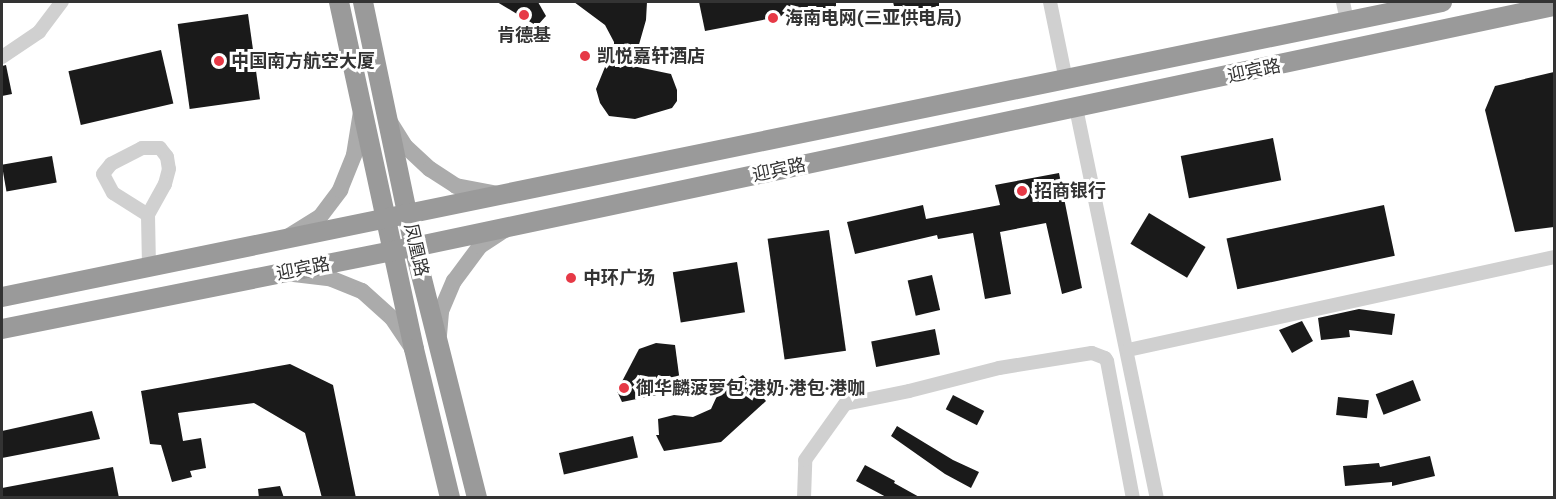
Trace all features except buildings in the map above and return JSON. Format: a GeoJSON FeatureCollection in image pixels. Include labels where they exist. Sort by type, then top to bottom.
{"type":"FeatureCollection","features":[{"type":"Feature","properties":{"kind":"highway","name":"凤凰路"},"geometry":{"type":"LineString","coordinates":[[339,2],[414,349],[450,498]]}},
{"type":"Feature","properties":{"kind":"highway","name":"凤凰路"},"geometry":{"type":"LineString","coordinates":[[363,2],[414,247],[477,498]]}},
{"type":"Feature","properties":{"kind":"highway","name":"迎宾路"},"geometry":{"type":"LineString","coordinates":[[2,297],[408,216],[1442,2]]}},
{"type":"Feature","properties":{"kind":"highway","name":"迎宾路"},"geometry":{"type":"LineString","coordinates":[[2,329],[414,247],[1554,6]]}},
{"type":"Feature","properties":{"kind":"main road"},"geometry":{"type":"LineString","coordinates":[[280,242],[320,217],[340,190],[354,155],[362,105]]}},
{"type":"Feature","properties":{"kind":"main road"},"geometry":{"type":"LineString","coordinates":[[387,116],[405,146],[430,169],[456,186],[505,196]]}},
{"type":"Feature","properties":{"kind":"main road"},"geometry":{"type":"LineString","coordinates":[[438,342],[441,311],[454,281],[480,246],[510,227]]}},
{"type":"Feature","properties":{"kind":"main road"},"geometry":{"type":"LineString","coordinates":[[284,272],[332,279],[362,291],[392,318],[414,349]]}},
{"type":"Feature","properties":{"kind":"street"},"geometry":{"type":"LineString","coordinates":[[2,57],[39,32],[62,2]]}},
{"type":"Feature","properties":{"kind":"street"},"geometry":{"type":"LineString","coordinates":[[1050,2],[1066,80]]}},
{"type":"Feature","properties":{"kind":"street"},"geometry":{"type":"LineString","coordinates":[[1343,2],[1347,21]]}},
{"type":"Feature","properties":{"kind":"street"},"geometry":{"type":"LineString","coordinates":[[1076,108],[1157,498]]}},
{"type":"Feature","properties":{"kind":"street"},"geometry":{"type":"LineString","coordinates":[[148,215],[113,193],[103,174],[111,164],[142,148],[160,148],[167,157],[169,168],[165,184],[148,215],[149,268]]}},
{"type":"Feature","properties":{"kind":"street"},"geometry":{"type":"LineString","coordinates":[[1128,350],[1554,257]]}},
{"type":"Feature","properties":{"kind":"street"},"geometry":{"type":"LineString","coordinates":[[804,498],[805,460],[845,404],[909,391],[999,368],[1092,353],[1107,361],[1134,498]]}},
{"type":"Feature","properties":{"kind":"place","name":"肯德基"},"geometry":{"type":"Point","coordinates":[524,15]}},
{"type":"Feature","properties":{"kind":"place","name":"海南电网(三亚供电局)"},"geometry":{"type":"Point","coordinates":[773,18]}},
{"type":"Feature","properties":{"kind":"place","name":"凯悦嘉轩酒店"},"geometry":{"type":"Point","coordinates":[585,56]}},
{"type":"Feature","properties":{"kind":"place","name":"中国南方航空大厦"},"geometry":{"type":"Point","coordinates":[219,61]}},
{"type":"Feature","properties":{"kind":"place","name":"招商银行"},"geometry":{"type":"Point","coordinates":[1022,191]}},
{"type":"Feature","properties":{"kind":"place","name":"中环广场"},"geometry":{"type":"Point","coordinates":[571,278]}},
{"type":"Feature","properties":{"kind":"place","name":"御华麟菠萝包 港奶·港包·港咖"},"geometry":{"type":"Point","coordinates":[624,388]}}]}
